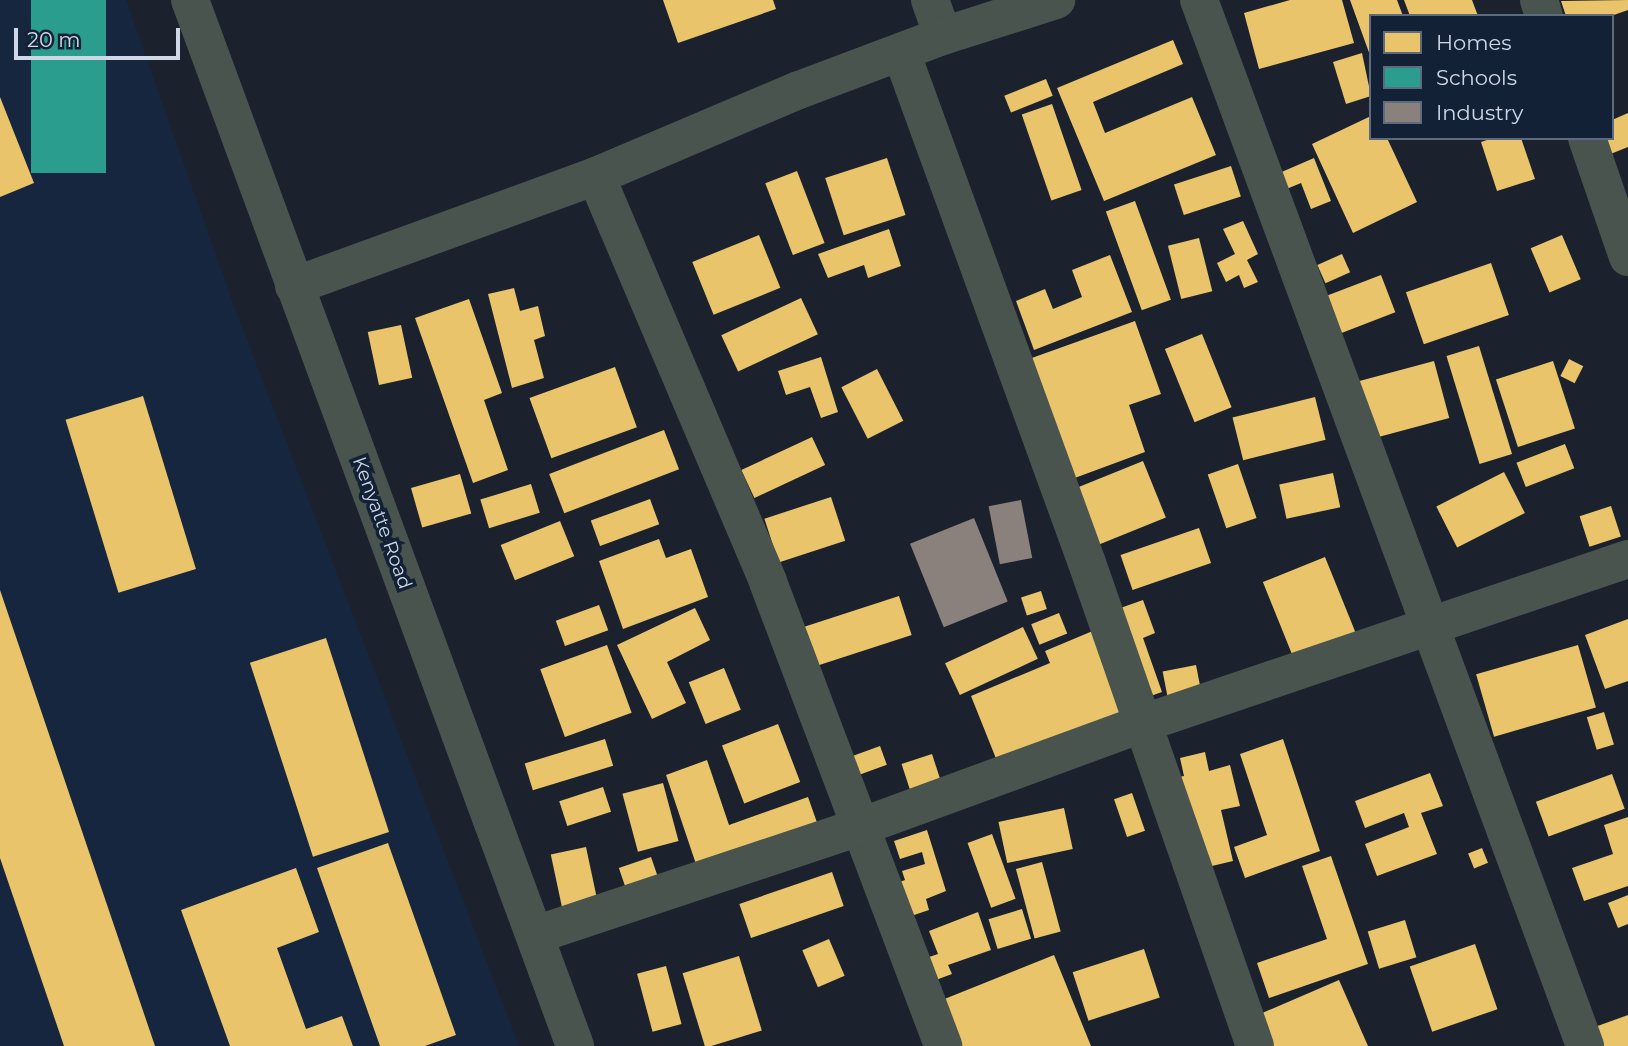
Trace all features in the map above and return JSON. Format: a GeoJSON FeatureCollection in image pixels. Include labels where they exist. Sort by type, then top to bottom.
{"type":"FeatureCollection","features":[{"type":"Feature","properties":{"kind":"street","name":"Kenyatte Road"},"geometry":{"type":"LineString","coordinates":[[190,0],[575,1046]]}},
{"type":"Feature","properties":{"kind":"street"},"geometry":{"type":"LineString","coordinates":[[930,0],[943,36]]}},
{"type":"Feature","properties":{"kind":"street"},"geometry":{"type":"LineString","coordinates":[[294,286],[596,176],[799,90],[943,36],[1056,0]]}},
{"type":"Feature","properties":{"kind":"street"},"geometry":{"type":"LineString","coordinates":[[1199,0],[1585,1046]]}},
{"type":"Feature","properties":{"kind":"street"},"geometry":{"type":"LineString","coordinates":[[901,52],[1255,1046]]}},
{"type":"Feature","properties":{"kind":"street"},"geometry":{"type":"LineString","coordinates":[[1588,140],[1628,257]]}},
{"type":"Feature","properties":{"kind":"street"},"geometry":{"type":"LineString","coordinates":[[596,176],[768,582],[943,1046]]}},
{"type":"Feature","properties":{"kind":"street"},"geometry":{"type":"LineString","coordinates":[[536,935],[860,827],[1141,724],[1628,559]]}},
{"type":"Feature","properties":{"kind":"shaded area"},"geometry":{"type":"Polygon","coordinates":[[[0,0],[126,0],[234,306],[519,1046],[0,1046],[0,0]]]}},
{"type":"Feature","properties":{"kind":"building: Homes"},"geometry":{"type":"Polygon","coordinates":[[[663,0],[773,0],[776,9],[678,43],[663,0]]]}},
{"type":"Feature","properties":{"kind":"building: Homes"},"geometry":{"type":"Polygon","coordinates":[[[1290,0],[1342,0],[1354,43],[1259,69],[1244,13],[1290,0]]]}},
{"type":"Feature","properties":{"kind":"building: Homes"},"geometry":{"type":"Polygon","coordinates":[[[1350,0],[1397,0],[1402,14],[1369,14],[1369,52],[1350,0]]]}},
{"type":"Feature","properties":{"kind":"building: Homes"},"geometry":{"type":"Polygon","coordinates":[[[1404,0],[1472,0],[1477,14],[1409,14],[1404,0]]]}},
{"type":"Feature","properties":{"kind":"building: Homes"},"geometry":{"type":"Polygon","coordinates":[[[1628,0],[1628,10],[1614,15],[1565,14],[1561,1],[1628,0]]]}},
{"type":"Feature","properties":{"kind":"building: Homes"},"geometry":{"type":"Polygon","coordinates":[[[1173,40],[1183,64],[1093,102],[1105,133],[1192,97],[1216,155],[1104,201],[1057,88],[1173,40]]]}},
{"type":"Feature","properties":{"kind":"building: Homes"},"geometry":{"type":"Polygon","coordinates":[[[1362,53],[1369,97],[1346,104],[1333,62],[1362,53]]]}},
{"type":"Feature","properties":{"kind":"building: Homes"},"geometry":{"type":"Polygon","coordinates":[[[1046,79],[1053,96],[1011,113],[1004,96],[1046,79]]]}},
{"type":"Feature","properties":{"kind":"building: Homes"},"geometry":{"type":"Polygon","coordinates":[[[0,97],[34,183],[0,197],[0,97]]]}},
{"type":"Feature","properties":{"kind":"building: Homes"},"geometry":{"type":"Polygon","coordinates":[[[1052,104],[1082,190],[1051,200],[1022,114],[1052,104]]]}},
{"type":"Feature","properties":{"kind":"building: Homes"},"geometry":{"type":"Polygon","coordinates":[[[1628,113],[1628,147],[1603,157],[1596,140],[1614,140],[1614,119],[1628,113]]]}},
{"type":"Feature","properties":{"kind":"building: Homes"},"geometry":{"type":"Polygon","coordinates":[[[1369,117],[1369,140],[1388,140],[1417,202],[1353,233],[1312,144],[1369,117]]]}},
{"type":"Feature","properties":{"kind":"building: Homes"},"geometry":{"type":"Polygon","coordinates":[[[1522,140],[1535,179],[1497,191],[1481,142],[1522,140]]]}},
{"type":"Feature","properties":{"kind":"building: Homes"},"geometry":{"type":"Polygon","coordinates":[[[887,158],[906,215],[844,235],[825,178],[887,158]]]}},
{"type":"Feature","properties":{"kind":"building: Homes"},"geometry":{"type":"Polygon","coordinates":[[[1314,158],[1331,201],[1311,209],[1301,183],[1284,190],[1277,174],[1314,158]]]}},
{"type":"Feature","properties":{"kind":"building: Homes"},"geometry":{"type":"Polygon","coordinates":[[[1231,166],[1241,196],[1184,215],[1174,185],[1231,166]]]}},
{"type":"Feature","properties":{"kind":"building: Homes"},"geometry":{"type":"Polygon","coordinates":[[[797,171],[825,243],[793,255],[765,183],[797,171]]]}},
{"type":"Feature","properties":{"kind":"building: Homes"},"geometry":{"type":"Polygon","coordinates":[[[1135,201],[1171,300],[1142,310],[1106,212],[1135,201]]]}},
{"type":"Feature","properties":{"kind":"building: Homes"},"geometry":{"type":"Polygon","coordinates":[[[1243,221],[1258,254],[1247,260],[1258,282],[1244,288],[1239,275],[1226,282],[1217,263],[1235,254],[1223,229],[1243,221]]]}},
{"type":"Feature","properties":{"kind":"building: Homes"},"geometry":{"type":"Polygon","coordinates":[[[889,229],[901,266],[868,278],[864,265],[828,278],[818,254],[889,229]]]}},
{"type":"Feature","properties":{"kind":"building: Homes"},"geometry":{"type":"Polygon","coordinates":[[[759,235],[780,288],[714,315],[692,262],[759,235]]]}},
{"type":"Feature","properties":{"kind":"building: Homes"},"geometry":{"type":"Polygon","coordinates":[[[1562,235],[1581,279],[1549,292],[1531,248],[1562,235]]]}},
{"type":"Feature","properties":{"kind":"building: Homes"},"geometry":{"type":"Polygon","coordinates":[[[1199,238],[1212,291],[1181,299],[1168,246],[1199,238]]]}},
{"type":"Feature","properties":{"kind":"building: Homes"},"geometry":{"type":"Polygon","coordinates":[[[1342,254],[1350,272],[1325,283],[1317,265],[1342,254]]]}},
{"type":"Feature","properties":{"kind":"building: Homes"},"geometry":{"type":"Polygon","coordinates":[[[1110,255],[1132,312],[1034,350],[1016,301],[1045,289],[1053,309],[1082,297],[1072,270],[1110,255]]]}},
{"type":"Feature","properties":{"kind":"building: Homes"},"geometry":{"type":"Polygon","coordinates":[[[1491,263],[1509,315],[1424,344],[1406,292],[1491,263]]]}},
{"type":"Feature","properties":{"kind":"building: Homes"},"geometry":{"type":"Polygon","coordinates":[[[1381,275],[1395,312],[1332,337],[1318,299],[1381,275]]]}},
{"type":"Feature","properties":{"kind":"building: Homes"},"geometry":{"type":"Polygon","coordinates":[[[514,288],[520,311],[538,306],[545,336],[534,340],[544,378],[512,388],[488,294],[514,288]]]}},
{"type":"Feature","properties":{"kind":"building: Homes"},"geometry":{"type":"Polygon","coordinates":[[[801,298],[818,334],[738,371],[721,335],[801,298]]]}},
{"type":"Feature","properties":{"kind":"building: Homes"},"geometry":{"type":"Polygon","coordinates":[[[469,299],[502,393],[484,400],[508,470],[473,483],[415,318],[469,299]]]}},
{"type":"Feature","properties":{"kind":"building: Homes"},"geometry":{"type":"Polygon","coordinates":[[[1135,321],[1161,394],[1129,405],[1145,452],[1072,479],[1029,359],[1135,321]]]}},
{"type":"Feature","properties":{"kind":"building: Homes"},"geometry":{"type":"Polygon","coordinates":[[[401,325],[412,378],[379,385],[368,332],[401,325]]]}},
{"type":"Feature","properties":{"kind":"building: Homes"},"geometry":{"type":"Polygon","coordinates":[[[1202,334],[1232,407],[1195,422],[1165,349],[1202,334]]]}},
{"type":"Feature","properties":{"kind":"building: Homes"},"geometry":{"type":"Polygon","coordinates":[[[1479,346],[1512,454],[1480,464],[1446,356],[1479,346]]]}},
{"type":"Feature","properties":{"kind":"building: Homes"},"geometry":{"type":"Polygon","coordinates":[[[821,357],[838,412],[821,418],[810,387],[786,395],[778,371],[821,357]]]}},
{"type":"Feature","properties":{"kind":"building: Homes"},"geometry":{"type":"Polygon","coordinates":[[[1569,359],[1583,366],[1575,383],[1560,376],[1569,359]]]}},
{"type":"Feature","properties":{"kind":"building: Homes"},"geometry":{"type":"Polygon","coordinates":[[[1434,361],[1449,418],[1371,439],[1356,382],[1434,361]]]}},
{"type":"Feature","properties":{"kind":"building: Homes"},"geometry":{"type":"Polygon","coordinates":[[[1553,361],[1575,429],[1518,447],[1496,380],[1553,361]]]}},
{"type":"Feature","properties":{"kind":"building: Homes"},"geometry":{"type":"Polygon","coordinates":[[[615,367],[637,427],[551,458],[529,398],[615,367]]]}},
{"type":"Feature","properties":{"kind":"building: Homes"},"geometry":{"type":"Polygon","coordinates":[[[877,369],[903,421],[868,439],[841,387],[877,369]]]}},
{"type":"Feature","properties":{"kind":"building: Homes"},"geometry":{"type":"Polygon","coordinates":[[[143,396],[196,569],[118,593],[66,420],[143,396]]]}},
{"type":"Feature","properties":{"kind":"building: Homes"},"geometry":{"type":"Polygon","coordinates":[[[1315,397],[1326,440],[1243,460],[1233,418],[1315,397]]]}},
{"type":"Feature","properties":{"kind":"building: Homes"},"geometry":{"type":"Polygon","coordinates":[[[664,430],[679,469],[564,513],[549,474],[664,430]]]}},
{"type":"Feature","properties":{"kind":"building: Homes"},"geometry":{"type":"Polygon","coordinates":[[[812,437],[825,465],[754,498],[741,470],[812,437]]]}},
{"type":"Feature","properties":{"kind":"building: Homes"},"geometry":{"type":"Polygon","coordinates":[[[1565,444],[1574,468],[1526,487],[1516,463],[1565,444]]]}},
{"type":"Feature","properties":{"kind":"building: Homes"},"geometry":{"type":"Polygon","coordinates":[[[1143,461],[1166,518],[1090,548],[1067,492],[1143,461]]]}},
{"type":"Feature","properties":{"kind":"building: Homes"},"geometry":{"type":"Polygon","coordinates":[[[1238,464],[1257,518],[1226,528],[1208,474],[1238,464]]]}},
{"type":"Feature","properties":{"kind":"building: Homes"},"geometry":{"type":"Polygon","coordinates":[[[1504,472],[1525,513],[1457,547],[1436,507],[1504,472]]]}},
{"type":"Feature","properties":{"kind":"building: Homes"},"geometry":{"type":"Polygon","coordinates":[[[1333,473],[1340,507],[1286,519],[1279,484],[1333,473]]]}},
{"type":"Feature","properties":{"kind":"building: Homes"},"geometry":{"type":"Polygon","coordinates":[[[460,474],[471,513],[422,527],[411,488],[460,474]]]}},
{"type":"Feature","properties":{"kind":"building: Homes"},"geometry":{"type":"Polygon","coordinates":[[[531,484],[540,513],[489,528],[480,499],[531,484]]]}},
{"type":"Feature","properties":{"kind":"building: Homes"},"geometry":{"type":"Polygon","coordinates":[[[831,497],[845,541],[779,562],[764,519],[831,497]]]}},
{"type":"Feature","properties":{"kind":"building: Homes"},"geometry":{"type":"Polygon","coordinates":[[[650,499],[659,524],[600,546],[591,521],[650,499]]]}},
{"type":"Feature","properties":{"kind":"building: Homes"},"geometry":{"type":"Polygon","coordinates":[[[1611,506],[1621,536],[1590,547],[1580,516],[1611,506]]]}},
{"type":"Feature","properties":{"kind":"building: Homes"},"geometry":{"type":"Polygon","coordinates":[[[560,521],[574,556],[515,580],[501,545],[560,521]]]}},
{"type":"Feature","properties":{"kind":"building: Homes"},"geometry":{"type":"Polygon","coordinates":[[[1199,528],[1211,563],[1133,590],[1121,555],[1199,528]]]}},
{"type":"Feature","properties":{"kind":"building: Homes"},"geometry":{"type":"Polygon","coordinates":[[[659,539],[666,558],[691,549],[708,597],[623,629],[599,561],[659,539]]]}},
{"type":"Feature","properties":{"kind":"building: Homes"},"geometry":{"type":"Polygon","coordinates":[[[1325,557],[1355,632],[1293,657],[1263,582],[1325,557]]]}},
{"type":"Feature","properties":{"kind":"building: Homes"},"geometry":{"type":"Polygon","coordinates":[[[0,590],[155,1046],[64,1046],[0,858],[0,590]]]}},
{"type":"Feature","properties":{"kind":"building: Homes"},"geometry":{"type":"Polygon","coordinates":[[[1041,591],[1047,609],[1027,616],[1021,597],[1041,591]]]}},
{"type":"Feature","properties":{"kind":"building: Homes"},"geometry":{"type":"Polygon","coordinates":[[[899,596],[912,635],[807,669],[794,630],[899,596]]]}},
{"type":"Feature","properties":{"kind":"building: Homes"},"geometry":{"type":"Polygon","coordinates":[[[1143,600],[1155,633],[1143,638],[1162,692],[1142,699],[1112,611],[1143,600]]]}},
{"type":"Feature","properties":{"kind":"building: Homes"},"geometry":{"type":"Polygon","coordinates":[[[599,605],[608,630],[565,646],[556,621],[599,605]]]}},
{"type":"Feature","properties":{"kind":"building: Homes"},"geometry":{"type":"Polygon","coordinates":[[[695,608],[710,640],[667,662],[686,703],[652,719],[617,645],[695,608]]]}},
{"type":"Feature","properties":{"kind":"building: Homes"},"geometry":{"type":"Polygon","coordinates":[[[1059,613],[1067,633],[1039,645],[1031,624],[1059,613]]]}},
{"type":"Feature","properties":{"kind":"building: Homes"},"geometry":{"type":"Polygon","coordinates":[[[1628,619],[1628,681],[1605,689],[1585,635],[1628,619]]]}},
{"type":"Feature","properties":{"kind":"building: Homes"},"geometry":{"type":"Polygon","coordinates":[[[1023,627],[1038,659],[960,695],[945,663],[1023,627]]]}},
{"type":"Feature","properties":{"kind":"building: Homes"},"geometry":{"type":"Polygon","coordinates":[[[1095,630],[1132,722],[997,761],[971,696],[1050,663],[1045,651],[1095,630]]]}},
{"type":"Feature","properties":{"kind":"building: Homes"},"geometry":{"type":"Polygon","coordinates":[[[326,638],[389,832],[313,857],[250,663],[326,638]]]}},
{"type":"Feature","properties":{"kind":"building: Homes"},"geometry":{"type":"Polygon","coordinates":[[[607,645],[632,713],[565,737],[540,669],[607,645]]]}},
{"type":"Feature","properties":{"kind":"building: Homes"},"geometry":{"type":"Polygon","coordinates":[[[1578,645],[1596,707],[1494,737],[1476,674],[1578,645]]]}},
{"type":"Feature","properties":{"kind":"building: Homes"},"geometry":{"type":"Polygon","coordinates":[[[1196,665],[1201,690],[1167,696],[1163,671],[1196,665]]]}},
{"type":"Feature","properties":{"kind":"building: Homes"},"geometry":{"type":"Polygon","coordinates":[[[724,668],[741,710],[706,724],[689,682],[724,668]]]}},
{"type":"Feature","properties":{"kind":"building: Homes"},"geometry":{"type":"Polygon","coordinates":[[[1604,712],[1614,745],[1597,750],[1587,717],[1604,712]]]}},
{"type":"Feature","properties":{"kind":"building: Homes"},"geometry":{"type":"Polygon","coordinates":[[[778,724],[800,782],[744,803],[722,746],[778,724]]]}},
{"type":"Feature","properties":{"kind":"building: Homes"},"geometry":{"type":"Polygon","coordinates":[[[605,739],[613,766],[533,790],[525,764],[605,739]]]}},
{"type":"Feature","properties":{"kind":"building: Homes"},"geometry":{"type":"Polygon","coordinates":[[[1283,739],[1320,851],[1245,878],[1234,847],[1267,835],[1240,754],[1283,739]]]}},
{"type":"Feature","properties":{"kind":"building: Homes"},"geometry":{"type":"Polygon","coordinates":[[[880,746],[887,765],[854,777],[847,758],[880,746]]]}},
{"type":"Feature","properties":{"kind":"building: Homes"},"geometry":{"type":"Polygon","coordinates":[[[1205,752],[1209,771],[1230,765],[1240,806],[1221,810],[1233,861],[1195,870],[1173,778],[1184,776],[1180,758],[1205,752]]]}},
{"type":"Feature","properties":{"kind":"building: Homes"},"geometry":{"type":"Polygon","coordinates":[[[932,754],[941,782],[911,791],[902,764],[932,754]]]}},
{"type":"Feature","properties":{"kind":"building: Homes"},"geometry":{"type":"Polygon","coordinates":[[[707,760],[729,825],[808,797],[820,831],[699,873],[666,775],[707,760]]]}},
{"type":"Feature","properties":{"kind":"building: Homes"},"geometry":{"type":"Polygon","coordinates":[[[1430,773],[1443,806],[1421,813],[1437,854],[1377,876],[1365,844],[1409,827],[1404,813],[1365,828],[1355,801],[1430,773]]]}},
{"type":"Feature","properties":{"kind":"building: Homes"},"geometry":{"type":"Polygon","coordinates":[[[1612,774],[1625,809],[1549,836],[1536,802],[1612,774]]]}},
{"type":"Feature","properties":{"kind":"building: Homes"},"geometry":{"type":"Polygon","coordinates":[[[663,783],[679,841],[638,852],[622,794],[663,783]]]}},
{"type":"Feature","properties":{"kind":"building: Homes"},"geometry":{"type":"Polygon","coordinates":[[[603,787],[611,812],[567,826],[559,801],[603,787]]]}},
{"type":"Feature","properties":{"kind":"building: Homes"},"geometry":{"type":"Polygon","coordinates":[[[1132,793],[1145,831],[1127,837],[1114,799],[1132,793]]]}},
{"type":"Feature","properties":{"kind":"building: Homes"},"geometry":{"type":"Polygon","coordinates":[[[1064,808],[1073,849],[1007,863],[998,822],[1064,808]]]}},
{"type":"Feature","properties":{"kind":"building: Homes"},"geometry":{"type":"Polygon","coordinates":[[[1628,817],[1628,886],[1584,901],[1572,868],[1613,854],[1604,825],[1628,817]]]}},
{"type":"Feature","properties":{"kind":"building: Homes"},"geometry":{"type":"Polygon","coordinates":[[[927,830],[946,891],[926,899],[929,910],[905,918],[894,884],[905,880],[902,871],[925,864],[922,852],[900,859],[894,841],[927,830]]]}},
{"type":"Feature","properties":{"kind":"building: Homes"},"geometry":{"type":"Polygon","coordinates":[[[992,834],[1016,899],[991,908],[968,843],[992,834]]]}},
{"type":"Feature","properties":{"kind":"building: Homes"},"geometry":{"type":"Polygon","coordinates":[[[388,843],[456,1035],[425,1046],[380,1046],[317,868],[388,843]]]}},
{"type":"Feature","properties":{"kind":"building: Homes"},"geometry":{"type":"Polygon","coordinates":[[[586,847],[598,902],[562,909],[551,854],[586,847]]]}},
{"type":"Feature","properties":{"kind":"building: Homes"},"geometry":{"type":"Polygon","coordinates":[[[1482,848],[1488,863],[1474,868],[1468,854],[1482,848]]]}},
{"type":"Feature","properties":{"kind":"building: Homes"},"geometry":{"type":"Polygon","coordinates":[[[1331,856],[1368,964],[1269,998],[1257,963],[1327,939],[1302,866],[1331,856]]]}},
{"type":"Feature","properties":{"kind":"building: Homes"},"geometry":{"type":"Polygon","coordinates":[[[651,857],[661,886],[629,897],[619,868],[651,857]]]}},
{"type":"Feature","properties":{"kind":"building: Homes"},"geometry":{"type":"Polygon","coordinates":[[[1042,862],[1061,932],[1035,939],[1016,869],[1042,862]]]}},
{"type":"Feature","properties":{"kind":"building: Homes"},"geometry":{"type":"Polygon","coordinates":[[[296,868],[319,932],[277,948],[306,1029],[342,1016],[353,1046],[230,1046],[181,910],[296,868]]]}},
{"type":"Feature","properties":{"kind":"building: Homes"},"geometry":{"type":"Polygon","coordinates":[[[832,872],[844,906],[751,938],[739,904],[832,872]]]}},
{"type":"Feature","properties":{"kind":"building: Homes"},"geometry":{"type":"Polygon","coordinates":[[[1628,895],[1628,924],[1618,928],[1608,903],[1628,895]]]}},
{"type":"Feature","properties":{"kind":"building: Homes"},"geometry":{"type":"Polygon","coordinates":[[[1022,909],[1031,939],[998,949],[989,919],[1022,909]]]}},
{"type":"Feature","properties":{"kind":"building: Homes"},"geometry":{"type":"Polygon","coordinates":[[[978,912],[991,950],[948,965],[952,974],[925,984],[917,961],[938,954],[929,931],[978,912]]]}},
{"type":"Feature","properties":{"kind":"building: Homes"},"geometry":{"type":"Polygon","coordinates":[[[1405,920],[1416,957],[1379,969],[1368,931],[1405,920]]]}},
{"type":"Feature","properties":{"kind":"building: Homes"},"geometry":{"type":"Polygon","coordinates":[[[829,939],[845,976],[818,987],[802,950],[829,939]]]}},
{"type":"Feature","properties":{"kind":"building: Homes"},"geometry":{"type":"Polygon","coordinates":[[[1475,944],[1497,1009],[1432,1032],[1410,966],[1475,944]]]}},
{"type":"Feature","properties":{"kind":"building: Homes"},"geometry":{"type":"Polygon","coordinates":[[[1144,949],[1160,998],[1088,1021],[1073,972],[1144,949]]]}},
{"type":"Feature","properties":{"kind":"building: Homes"},"geometry":{"type":"Polygon","coordinates":[[[1054,955],[1091,1046],[955,1046],[937,1002],[1054,955]]]}},
{"type":"Feature","properties":{"kind":"building: Homes"},"geometry":{"type":"Polygon","coordinates":[[[739,956],[762,1031],[705,1046],[683,973],[739,956]]]}},
{"type":"Feature","properties":{"kind":"building: Homes"},"geometry":{"type":"Polygon","coordinates":[[[666,966],[682,1024],[653,1032],[637,974],[666,966]]]}},
{"type":"Feature","properties":{"kind":"building: Homes"},"geometry":{"type":"Polygon","coordinates":[[[1339,980],[1368,1046],[1273,1046],[1260,1014],[1339,980]]]}},
{"type":"Feature","properties":{"kind":"building: Homes"},"geometry":{"type":"Polygon","coordinates":[[[1628,1015],[1628,1046],[1598,1046],[1592,1028],[1628,1015]]]}},
{"type":"Feature","properties":{"kind":"building: Schools"},"geometry":{"type":"Polygon","coordinates":[[[31,0],[106,0],[106,173],[31,173],[31,0]]]}},
{"type":"Feature","properties":{"kind":"building: Industry"},"geometry":{"type":"Polygon","coordinates":[[[1021,500],[1032,558],[1000,564],[989,506],[1021,500]]]}},
{"type":"Feature","properties":{"kind":"building: Industry"},"geometry":{"type":"Polygon","coordinates":[[[974,518],[1008,601],[944,627],[910,544],[974,518]]]}}]}
